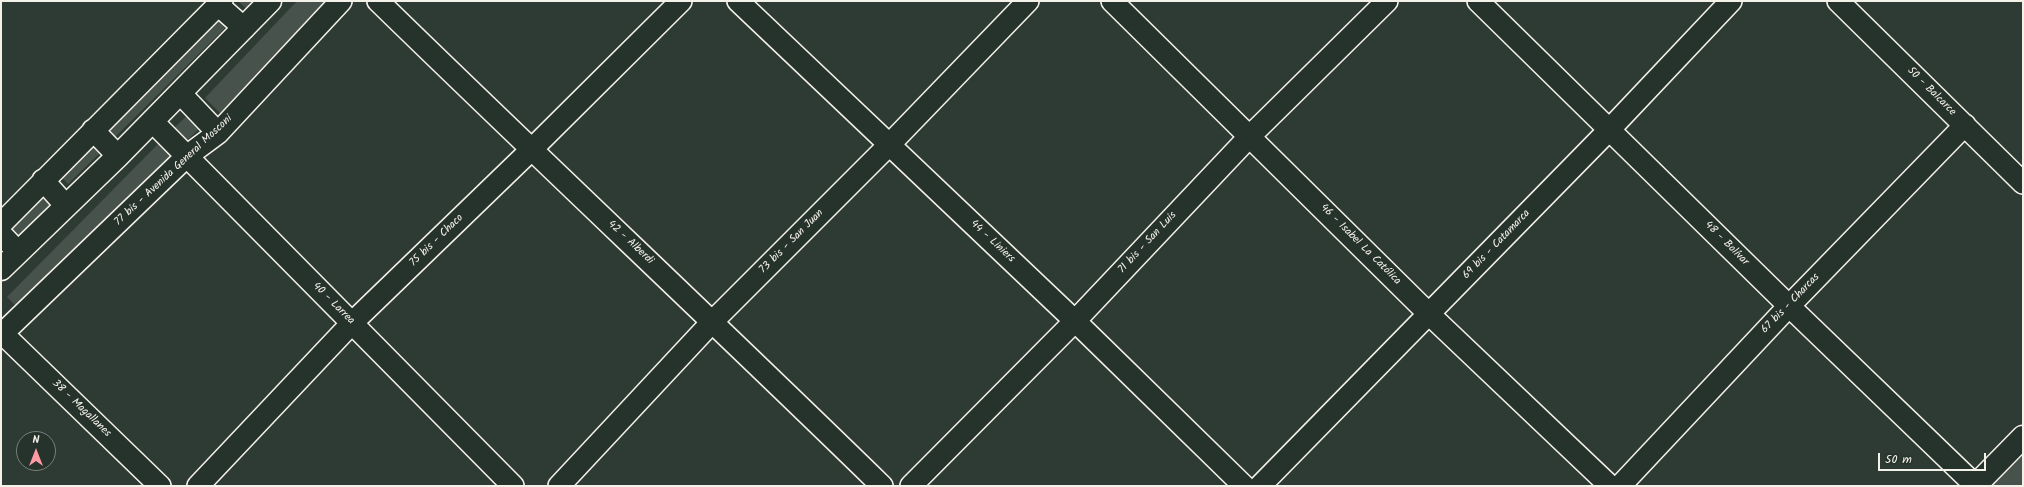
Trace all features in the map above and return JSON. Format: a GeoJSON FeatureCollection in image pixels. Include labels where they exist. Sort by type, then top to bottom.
{"type":"FeatureCollection","features":[{"type":"Feature","properties":{"kind":"main road"},"geometry":{"type":"LineString","coordinates":[[1,269],[153,122],[270,1]]}},
{"type":"Feature","properties":{"kind":"main road"},"geometry":{"type":"LineString","coordinates":[[1975,486],[2023,437]]}},
{"type":"Feature","properties":{"kind":"street","name":"77 bis - Avenida General Mosconi"},"geometry":{"type":"LineString","coordinates":[[1,333],[187,156],[218,133],[341,1]]}},
{"type":"Feature","properties":{"kind":"street","name":"42 - Alberdi"},"geometry":{"type":"LineString","coordinates":[[378,1],[531,150],[714,322],[882,486]]}},
{"type":"Feature","properties":{"kind":"street","name":"75 bis - Chaco"},"geometry":{"type":"LineString","coordinates":[[198,486],[352,323],[531,150],[681,1]]}},
{"type":"Feature","properties":{"kind":"street","name":"44 - Liniers"},"geometry":{"type":"LineString","coordinates":[[738,1],[1075,320],[1244,486]]}},
{"type":"Feature","properties":{"kind":"street","name":"73 bis - San Juan"},"geometry":{"type":"LineString","coordinates":[[560,486],[714,322],[889,145],[1028,1]]}},
{"type":"Feature","properties":{"kind":"street","name":"46 - Isabel La Católica"},"geometry":{"type":"LineString","coordinates":[[1112,1],[1429,314],[1610,486]]}},
{"type":"Feature","properties":{"kind":"street","name":"71 bis - San Luis"},"geometry":{"type":"LineString","coordinates":[[911,486],[1075,320],[1250,136],[1387,1]]}},
{"type":"Feature","properties":{"kind":"street","name":"48 - Bolívar"},"geometry":{"type":"LineString","coordinates":[[1478,1],[1610,129],[1788,306],[1975,486]]}},
{"type":"Feature","properties":{"kind":"street","name":"69 bis - Catamarca"},"geometry":{"type":"LineString","coordinates":[[1260,486],[1610,129],[1731,1]]}},
{"type":"Feature","properties":{"kind":"street"},"geometry":{"type":"LineString","coordinates":[[1,224],[220,3],[244,28]]}},
{"type":"Feature","properties":{"kind":"street","name":"50 - Balcarce"},"geometry":{"type":"LineString","coordinates":[[1850,5],[2023,183]]}},
{"type":"Feature","properties":{"kind":"street"},"geometry":{"type":"LineString","coordinates":[[180,93],[218,133]]}},
{"type":"Feature","properties":{"kind":"street","name":"40 - Larrea"},"geometry":{"type":"LineString","coordinates":[[153,122],[513,486]]}},
{"type":"Feature","properties":{"kind":"street","name":"67 bis - Charcas"},"geometry":{"type":"LineString","coordinates":[[1620,486],[1788,306],[1965,125]]}},
{"type":"Feature","properties":{"kind":"street"},"geometry":{"type":"LineString","coordinates":[[93,130],[118,156]]}},
{"type":"Feature","properties":{"kind":"street"},"geometry":{"type":"LineString","coordinates":[[43,180],[66,206]]}},
{"type":"Feature","properties":{"kind":"street"},"geometry":{"type":"LineString","coordinates":[[1,234],[18,252]]}},
{"type":"Feature","properties":{"kind":"street","name":"38 - Magallanes"},"geometry":{"type":"LineString","coordinates":[[1,333],[160,486]]}},
{"type":"Feature","properties":{"kind":"shaded area"},"geometry":{"type":"Polygon","coordinates":[[[238,1],[255,1],[247,9],[238,1]]]}},
{"type":"Feature","properties":{"kind":"shaded area"},"geometry":{"type":"Polygon","coordinates":[[[297,1],[329,1],[221,114],[205,98],[297,1]]]}},
{"type":"Feature","properties":{"kind":"shaded area"},"geometry":{"type":"Polygon","coordinates":[[[217,20],[225,28],[111,141],[103,133],[217,20]]]}},
{"type":"Feature","properties":{"kind":"shaded area"},"geometry":{"type":"Polygon","coordinates":[[[190,113],[202,126],[184,143],[172,130],[190,113]]]}},
{"type":"Feature","properties":{"kind":"shaded area"},"geometry":{"type":"Polygon","coordinates":[[[97,140],[105,148],[68,184],[61,176],[97,140]]]}},
{"type":"Feature","properties":{"kind":"shaded area"},"geometry":{"type":"Polygon","coordinates":[[[162,140],[174,152],[19,309],[7,297],[162,140]]]}},
{"type":"Feature","properties":{"kind":"shaded area"},"geometry":{"type":"Polygon","coordinates":[[[40,195],[50,205],[16,241],[5,231],[40,195]]]}},
{"type":"Feature","properties":{"kind":"shaded area"},"geometry":{"type":"Polygon","coordinates":[[[2023,455],[2023,486],[1992,486],[2023,455]]]}}]}
